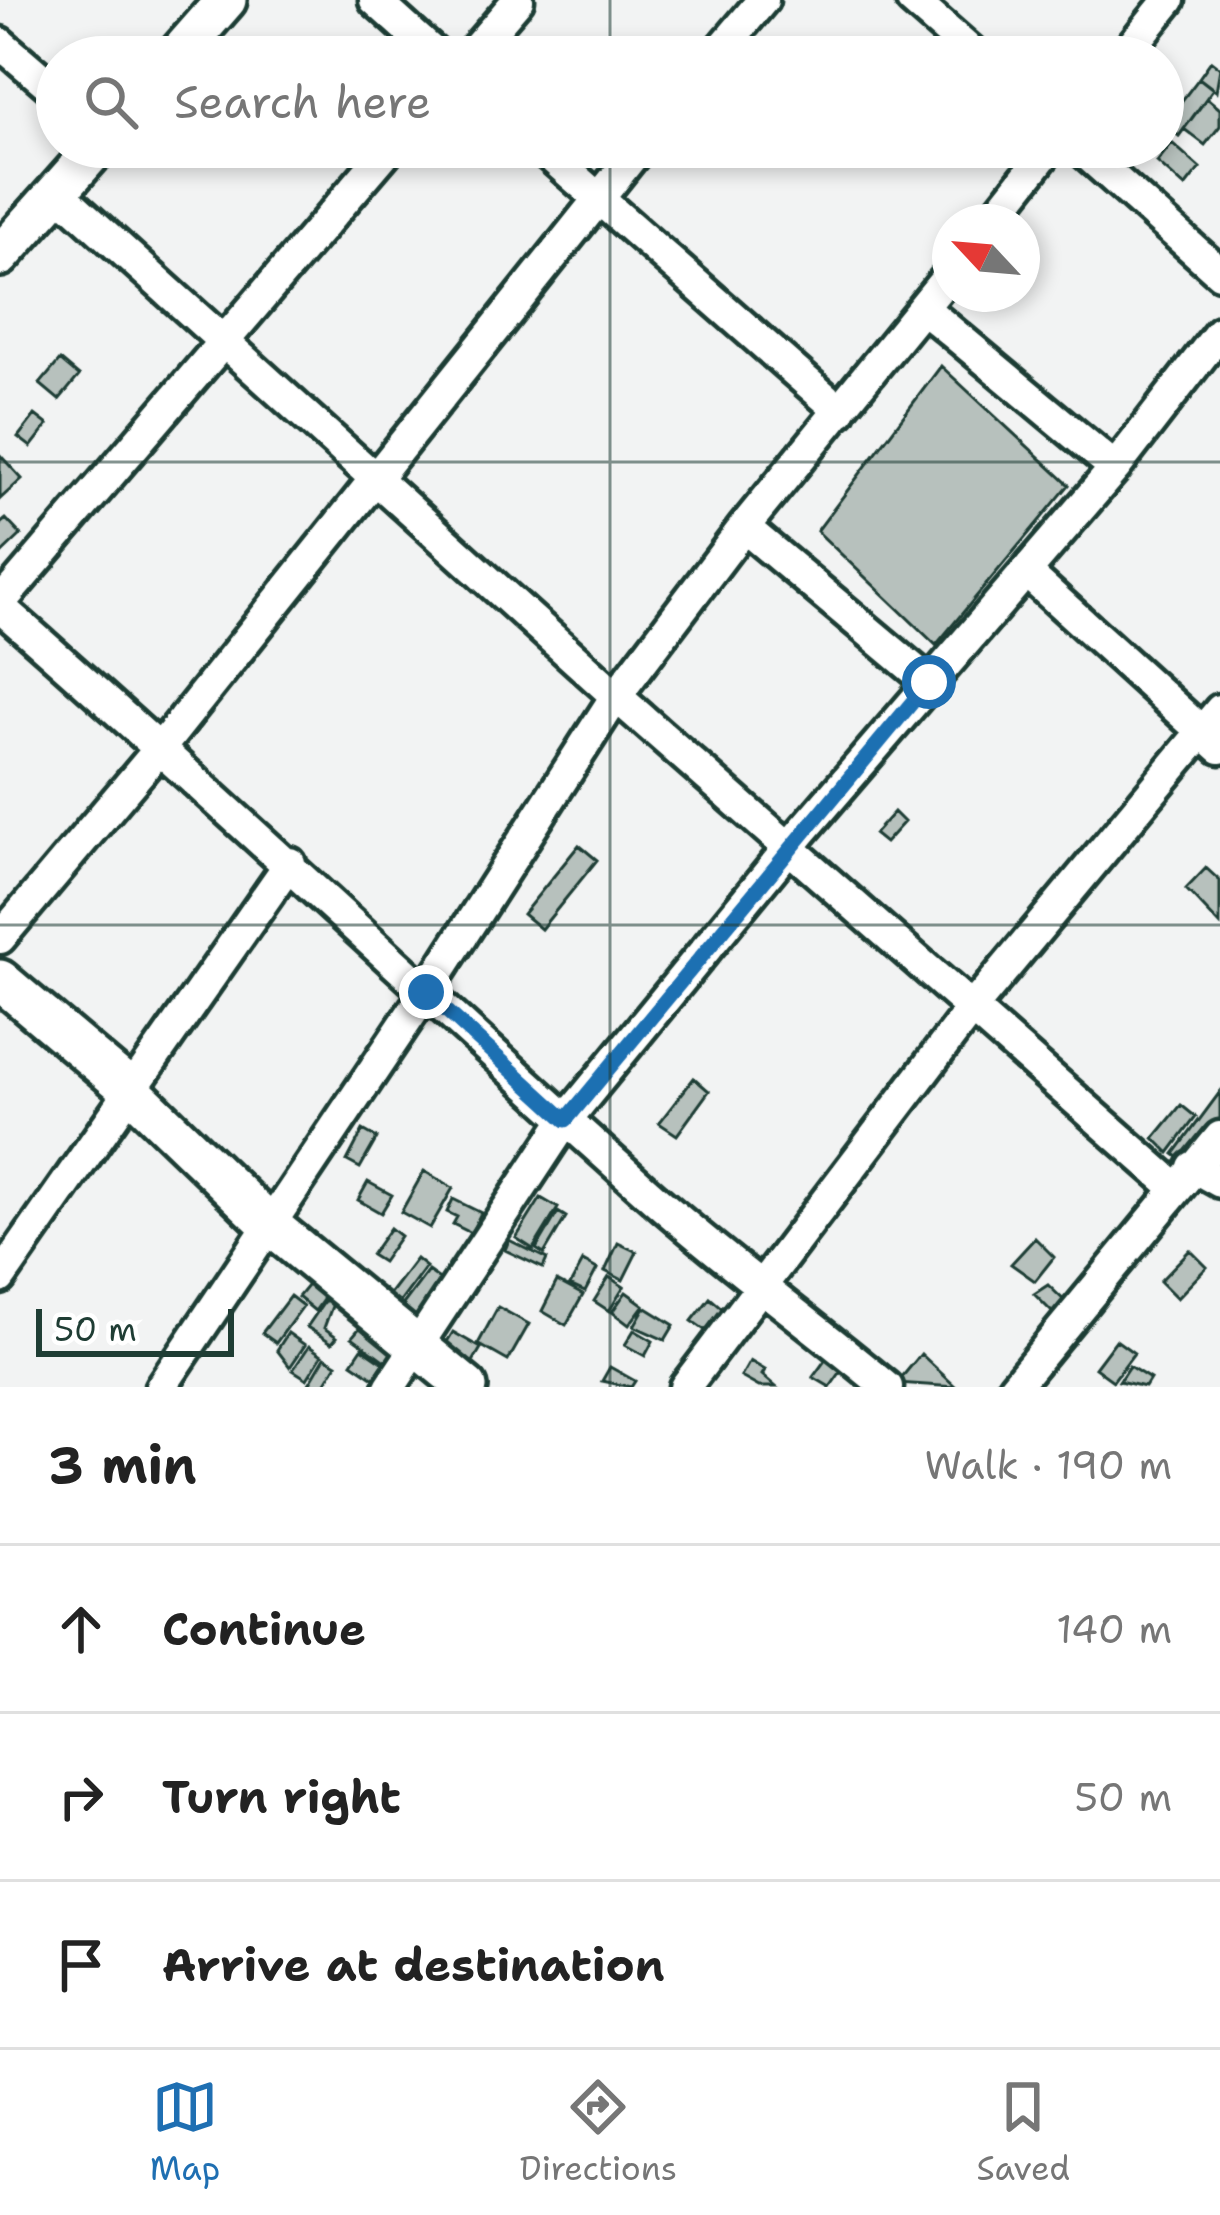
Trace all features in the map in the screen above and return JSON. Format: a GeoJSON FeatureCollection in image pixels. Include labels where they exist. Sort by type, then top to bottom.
{"type":"FeatureCollection","features":[{"type":"Feature","properties":{"kind":"street"},"geometry":{"type":"LineString","coordinates":[[194,36],[226,0]]}},
{"type":"Feature","properties":{"kind":"street"},"geometry":{"type":"LineString","coordinates":[[375,0],[415,36]]}},
{"type":"Feature","properties":{"kind":"street"},"geometry":{"type":"LineString","coordinates":[[487,36],[518,0]]}},
{"type":"Feature","properties":{"kind":"street"},"geometry":{"type":"LineString","coordinates":[[733,36],[763,0]]}},
{"type":"Feature","properties":{"kind":"street"},"geometry":{"type":"LineString","coordinates":[[912,0],[952,36]]}},
{"type":"Feature","properties":{"kind":"street"},"geometry":{"type":"LineString","coordinates":[[1140,36],[1169,0]]}},
{"type":"Feature","properties":{"kind":"street"},"geometry":{"type":"LineString","coordinates":[[0,43],[36,74]]}},
{"type":"Feature","properties":{"kind":"street"},"geometry":{"type":"LineString","coordinates":[[0,256],[79,168]]}},
{"type":"Feature","properties":{"kind":"street"},"geometry":{"type":"LineString","coordinates":[[372,168],[0,605],[290,862],[566,1120],[758,1289],[887,1387]]}},
{"type":"Feature","properties":{"kind":"street"},"geometry":{"type":"LineString","coordinates":[[564,168],[840,411]]}},
{"type":"Feature","properties":{"kind":"street"},"geometry":{"type":"LineString","coordinates":[[0,938],[161,748],[623,168]]}},
{"type":"Feature","properties":{"kind":"street"},"geometry":{"type":"LineString","coordinates":[[1005,204],[1033,168]]}},
{"type":"Feature","properties":{"kind":"street"},"geometry":{"type":"LineString","coordinates":[[1102,168],[1220,273]]}},
{"type":"Feature","properties":{"kind":"street"},"geometry":{"type":"LineString","coordinates":[[58,192],[616,696],[973,1008],[1196,1179]]}},
{"type":"Feature","properties":{"kind":"street"},"geometry":{"type":"LineString","coordinates":[[161,1387],[426,992],[616,696],[744,527],[932,297]]}},
{"type":"Feature","properties":{"kind":"street"},"geometry":{"type":"LineString","coordinates":[[923,308],[1115,468]]}},
{"type":"Feature","properties":{"kind":"street"},"geometry":{"type":"LineString","coordinates":[[390,1387],[566,1120],[790,846],[1115,468],[1220,332]]}},
{"type":"Feature","properties":{"kind":"street"},"geometry":{"type":"LineString","coordinates":[[744,527],[929,682]]}},
{"type":"Feature","properties":{"kind":"street"},"geometry":{"type":"LineString","coordinates":[[685,1387],[973,1008],[1214,730],[1026,572]]}},
{"type":"Feature","properties":{"kind":"street"},"geometry":{"type":"LineString","coordinates":[[0,1278],[128,1088],[290,862]]}},
{"type":"Feature","properties":{"kind":"street"},"geometry":{"type":"LineString","coordinates":[[0,980],[128,1088],[270,1225],[467,1387]]}},
{"type":"Feature","properties":{"kind":"street"},"geometry":{"type":"LineString","coordinates":[[1014,1387],[1196,1179],[1220,1137]]}},
{"type":"Feature","properties":{"kind":"building"},"geometry":{"type":"Polygon","coordinates":[[[1211,61],[1220,68],[1216,91],[1199,78],[1211,61]]]}},
{"type":"Feature","properties":{"kind":"building"},"geometry":{"type":"Polygon","coordinates":[[[1199,78],[1213,89],[1184,129],[1184,98],[1199,78]]]}},
{"type":"Feature","properties":{"kind":"building"},"geometry":{"type":"Polygon","coordinates":[[[1207,98],[1220,109],[1220,126],[1205,145],[1184,129],[1207,98]]]}},
{"type":"Feature","properties":{"kind":"building"},"geometry":{"type":"Polygon","coordinates":[[[1184,154],[1200,168],[1185,187],[1164,168],[1184,168],[1184,154]]]}},
{"type":"Feature","properties":{"kind":"building"},"geometry":{"type":"Polygon","coordinates":[[[60,360],[79,376],[59,400],[40,384],[60,360]]]}},
{"type":"Feature","properties":{"kind":"building"},"geometry":{"type":"Polygon","coordinates":[[[941,366],[1069,485],[936,645],[817,531],[941,366]]]}},
{"type":"Feature","properties":{"kind":"building"},"geometry":{"type":"Polygon","coordinates":[[[35,415],[48,425],[31,447],[18,437],[35,415]]]}},
{"type":"Feature","properties":{"kind":"building"},"geometry":{"type":"Polygon","coordinates":[[[0,455],[22,479],[0,499],[0,455]]]}},
{"type":"Feature","properties":{"kind":"building"},"geometry":{"type":"Polygon","coordinates":[[[6,519],[21,535],[0,555],[0,524],[6,519]]]}},
{"type":"Feature","properties":{"kind":"building"},"geometry":{"type":"Polygon","coordinates":[[[894,812],[904,822],[885,843],[874,834],[894,812]]]}},
{"type":"Feature","properties":{"kind":"building"},"geometry":{"type":"Polygon","coordinates":[[[579,845],[597,860],[541,929],[523,914],[579,845]]]}},
{"type":"Feature","properties":{"kind":"building"},"geometry":{"type":"Polygon","coordinates":[[[1206,868],[1220,881],[1220,925],[1186,889],[1206,868]]]}},
{"type":"Feature","properties":{"kind":"building"},"geometry":{"type":"Polygon","coordinates":[[[694,1078],[709,1091],[677,1135],[659,1123],[694,1078]]]}},
{"type":"Feature","properties":{"kind":"building"},"geometry":{"type":"Polygon","coordinates":[[[1220,1092],[1220,1126],[1190,1166],[1174,1154],[1220,1092]]]}},
{"type":"Feature","properties":{"kind":"building"},"geometry":{"type":"Polygon","coordinates":[[[1181,1105],[1196,1117],[1169,1153],[1154,1138],[1181,1105]]]}},
{"type":"Feature","properties":{"kind":"building"},"geometry":{"type":"Polygon","coordinates":[[[363,1130],[377,1138],[360,1168],[347,1161],[363,1130]]]}},
{"type":"Feature","properties":{"kind":"building"},"geometry":{"type":"Polygon","coordinates":[[[424,1171],[453,1188],[430,1228],[401,1212],[424,1171]]]}},
{"type":"Feature","properties":{"kind":"building"},"geometry":{"type":"Polygon","coordinates":[[[368,1182],[392,1195],[381,1213],[358,1200],[368,1182]]]}},
{"type":"Feature","properties":{"kind":"building"},"geometry":{"type":"Polygon","coordinates":[[[541,1198],[558,1208],[533,1249],[516,1238],[541,1198]]]}},
{"type":"Feature","properties":{"kind":"building"},"geometry":{"type":"Polygon","coordinates":[[[453,1199],[481,1213],[471,1233],[453,1224],[457,1217],[447,1212],[453,1199]]]}},
{"type":"Feature","properties":{"kind":"building"},"geometry":{"type":"Polygon","coordinates":[[[558,1212],[566,1217],[544,1254],[536,1249],[558,1212]]]}},
{"type":"Feature","properties":{"kind":"building"},"geometry":{"type":"Polygon","coordinates":[[[390,1228],[400,1236],[382,1262],[371,1255],[390,1228]]]}},
{"type":"Feature","properties":{"kind":"building"},"geometry":{"type":"Polygon","coordinates":[[[1035,1238],[1054,1257],[1035,1281],[1011,1264],[1035,1238]]]}},
{"type":"Feature","properties":{"kind":"building"},"geometry":{"type":"Polygon","coordinates":[[[509,1240],[547,1259],[543,1268],[505,1250],[509,1240]]]}},
{"type":"Feature","properties":{"kind":"building"},"geometry":{"type":"Polygon","coordinates":[[[618,1243],[637,1252],[623,1280],[605,1271],[618,1243]]]}},
{"type":"Feature","properties":{"kind":"building"},"geometry":{"type":"Polygon","coordinates":[[[1190,1250],[1207,1267],[1177,1298],[1160,1281],[1190,1250]]]}},
{"type":"Feature","properties":{"kind":"building"},"geometry":{"type":"Polygon","coordinates":[[[416,1259],[426,1267],[398,1305],[387,1297],[416,1259]]]}},
{"type":"Feature","properties":{"kind":"building"},"geometry":{"type":"Polygon","coordinates":[[[583,1261],[597,1269],[585,1292],[570,1285],[583,1261]]]}},
{"type":"Feature","properties":{"kind":"building"},"geometry":{"type":"Polygon","coordinates":[[[428,1271],[441,1280],[415,1317],[401,1307],[428,1271]]]}},
{"type":"Feature","properties":{"kind":"building"},"geometry":{"type":"Polygon","coordinates":[[[609,1277],[624,1287],[609,1311],[594,1301],[609,1277]]]}},
{"type":"Feature","properties":{"kind":"building"},"geometry":{"type":"Polygon","coordinates":[[[311,1281],[327,1294],[315,1311],[298,1297],[311,1281]]]}},
{"type":"Feature","properties":{"kind":"building"},"geometry":{"type":"Polygon","coordinates":[[[557,1281],[583,1295],[566,1325],[542,1311],[557,1281]]]}},
{"type":"Feature","properties":{"kind":"building"},"geometry":{"type":"Polygon","coordinates":[[[1048,1285],[1072,1308],[1062,1322],[1034,1294],[1048,1285]]]}},
{"type":"Feature","properties":{"kind":"building"},"geometry":{"type":"Polygon","coordinates":[[[626,1292],[644,1305],[629,1325],[612,1312],[626,1292]]]}},
{"type":"Feature","properties":{"kind":"building"},"geometry":{"type":"Polygon","coordinates":[[[329,1295],[335,1298],[324,1328],[337,1337],[332,1343],[307,1327],[329,1295]]]}},
{"type":"Feature","properties":{"kind":"building"},"geometry":{"type":"Polygon","coordinates":[[[290,1296],[303,1306],[276,1343],[262,1333],[290,1296]]]}},
{"type":"Feature","properties":{"kind":"building"},"geometry":{"type":"Polygon","coordinates":[[[710,1298],[723,1309],[706,1331],[692,1321],[710,1298]]]}},
{"type":"Feature","properties":{"kind":"building"},"geometry":{"type":"Polygon","coordinates":[[[498,1307],[529,1324],[508,1361],[478,1344],[498,1307]]]}},
{"type":"Feature","properties":{"kind":"building"},"geometry":{"type":"Polygon","coordinates":[[[645,1307],[674,1325],[665,1340],[634,1326],[645,1307]]]}},
{"type":"Feature","properties":{"kind":"building"},"geometry":{"type":"Polygon","coordinates":[[[362,1325],[395,1350],[386,1362],[352,1337],[362,1325]]]}},
{"type":"Feature","properties":{"kind":"building"},"geometry":{"type":"Polygon","coordinates":[[[634,1330],[653,1341],[645,1356],[625,1345],[634,1330]]]}},
{"type":"Feature","properties":{"kind":"building"},"geometry":{"type":"Polygon","coordinates":[[[453,1332],[481,1348],[470,1367],[442,1350],[453,1332]]]}},
{"type":"Feature","properties":{"kind":"building"},"geometry":{"type":"Polygon","coordinates":[[[288,1333],[305,1345],[290,1367],[277,1350],[288,1333]]]}},
{"type":"Feature","properties":{"kind":"building"},"geometry":{"type":"Polygon","coordinates":[[[1116,1340],[1134,1353],[1113,1381],[1095,1368],[1116,1340]]]}},
{"type":"Feature","properties":{"kind":"building"},"geometry":{"type":"Polygon","coordinates":[[[309,1346],[322,1355],[307,1379],[293,1370],[309,1346]]]}},
{"type":"Feature","properties":{"kind":"building"},"geometry":{"type":"Polygon","coordinates":[[[362,1348],[384,1363],[374,1378],[352,1363],[362,1348]]]}},
{"type":"Feature","properties":{"kind":"building"},"geometry":{"type":"Polygon","coordinates":[[[921,1354],[956,1387],[897,1383],[921,1354]]]}},
{"type":"Feature","properties":{"kind":"building"},"geometry":{"type":"Polygon","coordinates":[[[325,1357],[337,1364],[323,1387],[314,1387],[309,1384],[325,1357]]]}},
{"type":"Feature","properties":{"kind":"building"},"geometry":{"type":"Polygon","coordinates":[[[826,1359],[842,1370],[830,1387],[813,1377],[826,1359]]]}},
{"type":"Feature","properties":{"kind":"building"},"geometry":{"type":"Polygon","coordinates":[[[750,1361],[765,1370],[762,1375],[776,1387],[759,1387],[741,1377],[750,1361]]]}},
{"type":"Feature","properties":{"kind":"building"},"geometry":{"type":"Polygon","coordinates":[[[1129,1366],[1150,1379],[1145,1387],[1119,1381],[1129,1366]]]}},
{"type":"Feature","properties":{"kind":"building"},"geometry":{"type":"Polygon","coordinates":[[[610,1367],[635,1381],[631,1387],[602,1381],[610,1367]]]}},
{"type":"Feature","properties":{"kind":"route"},"geometry":{"type":"LineString","coordinates":[[426,992],[566,1120],[929,682]]}}]}
